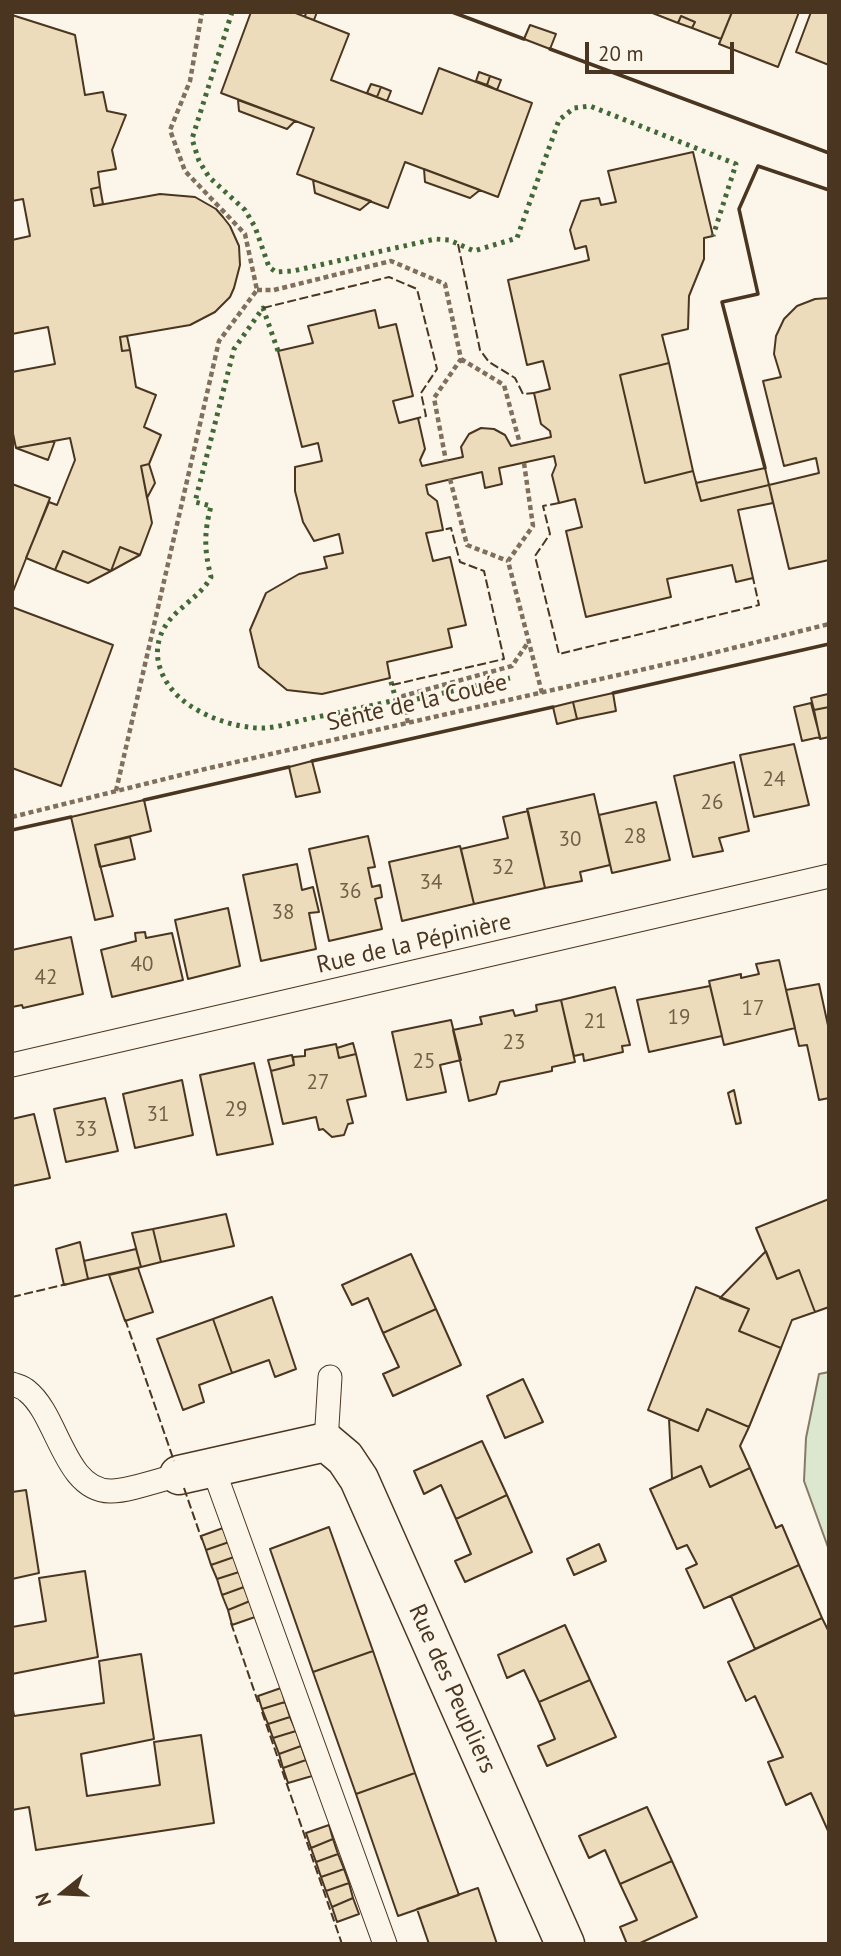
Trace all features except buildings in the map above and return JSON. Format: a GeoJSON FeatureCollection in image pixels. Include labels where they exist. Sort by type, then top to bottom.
{"type":"FeatureCollection","features":[{"type":"Feature","properties":{"kind":"street"},"geometry":{"type":"LineString","coordinates":[[196,1472],[326,1442]]}},
{"type":"Feature","properties":{"kind":"street","name":"Rue des Peupliers"},"geometry":{"type":"LineString","coordinates":[[326,1442],[345,1458],[359,1479],[565,1944]]}},
{"type":"Feature","properties":{"kind":"lane","name":"Rue de la Pépinière"},"geometry":{"type":"LineString","coordinates":[[12,1065],[829,876]]}},
{"type":"Feature","properties":{"kind":"lane"},"geometry":{"type":"LineString","coordinates":[[326,1442],[330,1377]]}},
{"type":"Feature","properties":{"kind":"lane"},"geometry":{"type":"LineString","coordinates":[[12,1384],[26,1390],[43,1408],[71,1466],[92,1487],[111,1492],[196,1472],[385,1944]]}},
{"type":"Feature","properties":{"kind":"path"},"geometry":{"type":"LineString","coordinates":[[116,791],[219,341],[257,290],[245,234],[185,171],[170,130],[190,81],[202,12]]}},
{"type":"Feature","properties":{"kind":"path"},"geometry":{"type":"LineString","coordinates":[[257,290],[274,290],[391,261],[444,284],[461,359],[503,385],[520,444]]}},
{"type":"Feature","properties":{"kind":"path"},"geometry":{"type":"LineString","coordinates":[[446,461],[433,398],[461,359]]}},
{"type":"Feature","properties":{"kind":"path"},"geometry":{"type":"LineString","coordinates":[[508,561],[533,526],[524,463]]}},
{"type":"Feature","properties":{"kind":"path"},"geometry":{"type":"LineString","coordinates":[[450,479],[467,545],[508,561]]}},
{"type":"Feature","properties":{"kind":"path"},"geometry":{"type":"LineString","coordinates":[[508,561],[541,693]]}},
{"type":"Feature","properties":{"kind":"path","name":"Sente de la Couée"},"geometry":{"type":"LineString","coordinates":[[12,817],[829,624]]}},
{"type":"Feature","properties":{"kind":"path"},"geometry":{"type":"LineString","coordinates":[[408,723],[402,696],[512,666],[529,640]]}},
{"type":"Feature","properties":{"kind":"green space"},"geometry":{"type":"Polygon","coordinates":[[[829,1372],[829,1550],[804,1481],[806,1438],[819,1374],[829,1372]]]}},
{"type":"Feature","properties":{"kind":"hedge"},"geometry":{"type":"LineString","coordinates":[[232,12],[192,139],[199,161],[209,177],[245,210],[255,227],[269,267],[276,272],[293,271],[435,239],[449,240],[474,251],[517,238],[559,120],[574,108],[590,106],[736,164],[713,236]]}},
{"type":"Feature","properties":{"kind":"hedge"},"geometry":{"type":"LineString","coordinates":[[278,351],[263,308],[234,349],[195,502],[211,506],[206,541],[211,577],[164,628],[157,650],[160,669],[170,687],[188,705],[213,718],[253,728],[276,727],[396,700],[390,678]]}},
{"type":"Feature","properties":{"kind":"hedge"},"geometry":{"type":"LineString","coordinates":[[417,699],[510,678]]}},
{"type":"Feature","properties":{"kind":"fence"},"geometry":{"type":"LineString","coordinates":[[458,244],[480,350],[489,362],[515,378],[523,394],[534,393]]}},
{"type":"Feature","properties":{"kind":"fence"},"geometry":{"type":"LineString","coordinates":[[263,308],[389,277],[417,289],[437,369],[421,393],[426,416],[418,418]]}},
{"type":"Feature","properties":{"kind":"fence"},"geometry":{"type":"LineString","coordinates":[[559,503],[543,506],[550,534],[535,556],[559,654],[759,605],[753,578]]}},
{"type":"Feature","properties":{"kind":"fence"},"geometry":{"type":"LineString","coordinates":[[392,685],[504,659],[484,571],[460,562],[451,528],[443,530]]}},
{"type":"Feature","properties":{"kind":"fence"},"geometry":{"type":"LineString","coordinates":[[12,1297],[67,1284]]}},
{"type":"Feature","properties":{"kind":"fence"},"geometry":{"type":"LineString","coordinates":[[125,1319],[174,1461]]}},
{"type":"Feature","properties":{"kind":"fence"},"geometry":{"type":"LineString","coordinates":[[184,1488],[202,1540]]}},
{"type":"Feature","properties":{"kind":"fence"},"geometry":{"type":"LineString","coordinates":[[231,1623],[258,1702]]}},
{"type":"Feature","properties":{"kind":"fence"},"geometry":{"type":"LineString","coordinates":[[262,1712],[342,1944]]}},
{"type":"Feature","properties":{"kind":"wall"},"geometry":{"type":"LineString","coordinates":[[452,12],[524,39]]}},
{"type":"Feature","properties":{"kind":"wall"},"geometry":{"type":"LineString","coordinates":[[550,49],[829,153]]}},
{"type":"Feature","properties":{"kind":"wall"},"geometry":{"type":"LineString","coordinates":[[765,468],[722,302],[758,294],[739,209],[758,166],[829,190]]}},
{"type":"Feature","properties":{"kind":"wall"},"geometry":{"type":"LineString","coordinates":[[613,693],[829,644]]}},
{"type":"Feature","properties":{"kind":"wall"},"geometry":{"type":"LineString","coordinates":[[312,761],[553,707]]}},
{"type":"Feature","properties":{"kind":"wall"},"geometry":{"type":"LineString","coordinates":[[144,800],[289,767]]}},
{"type":"Feature","properties":{"kind":"wall"},"geometry":{"type":"LineString","coordinates":[[12,830],[71,817]]}}]}
